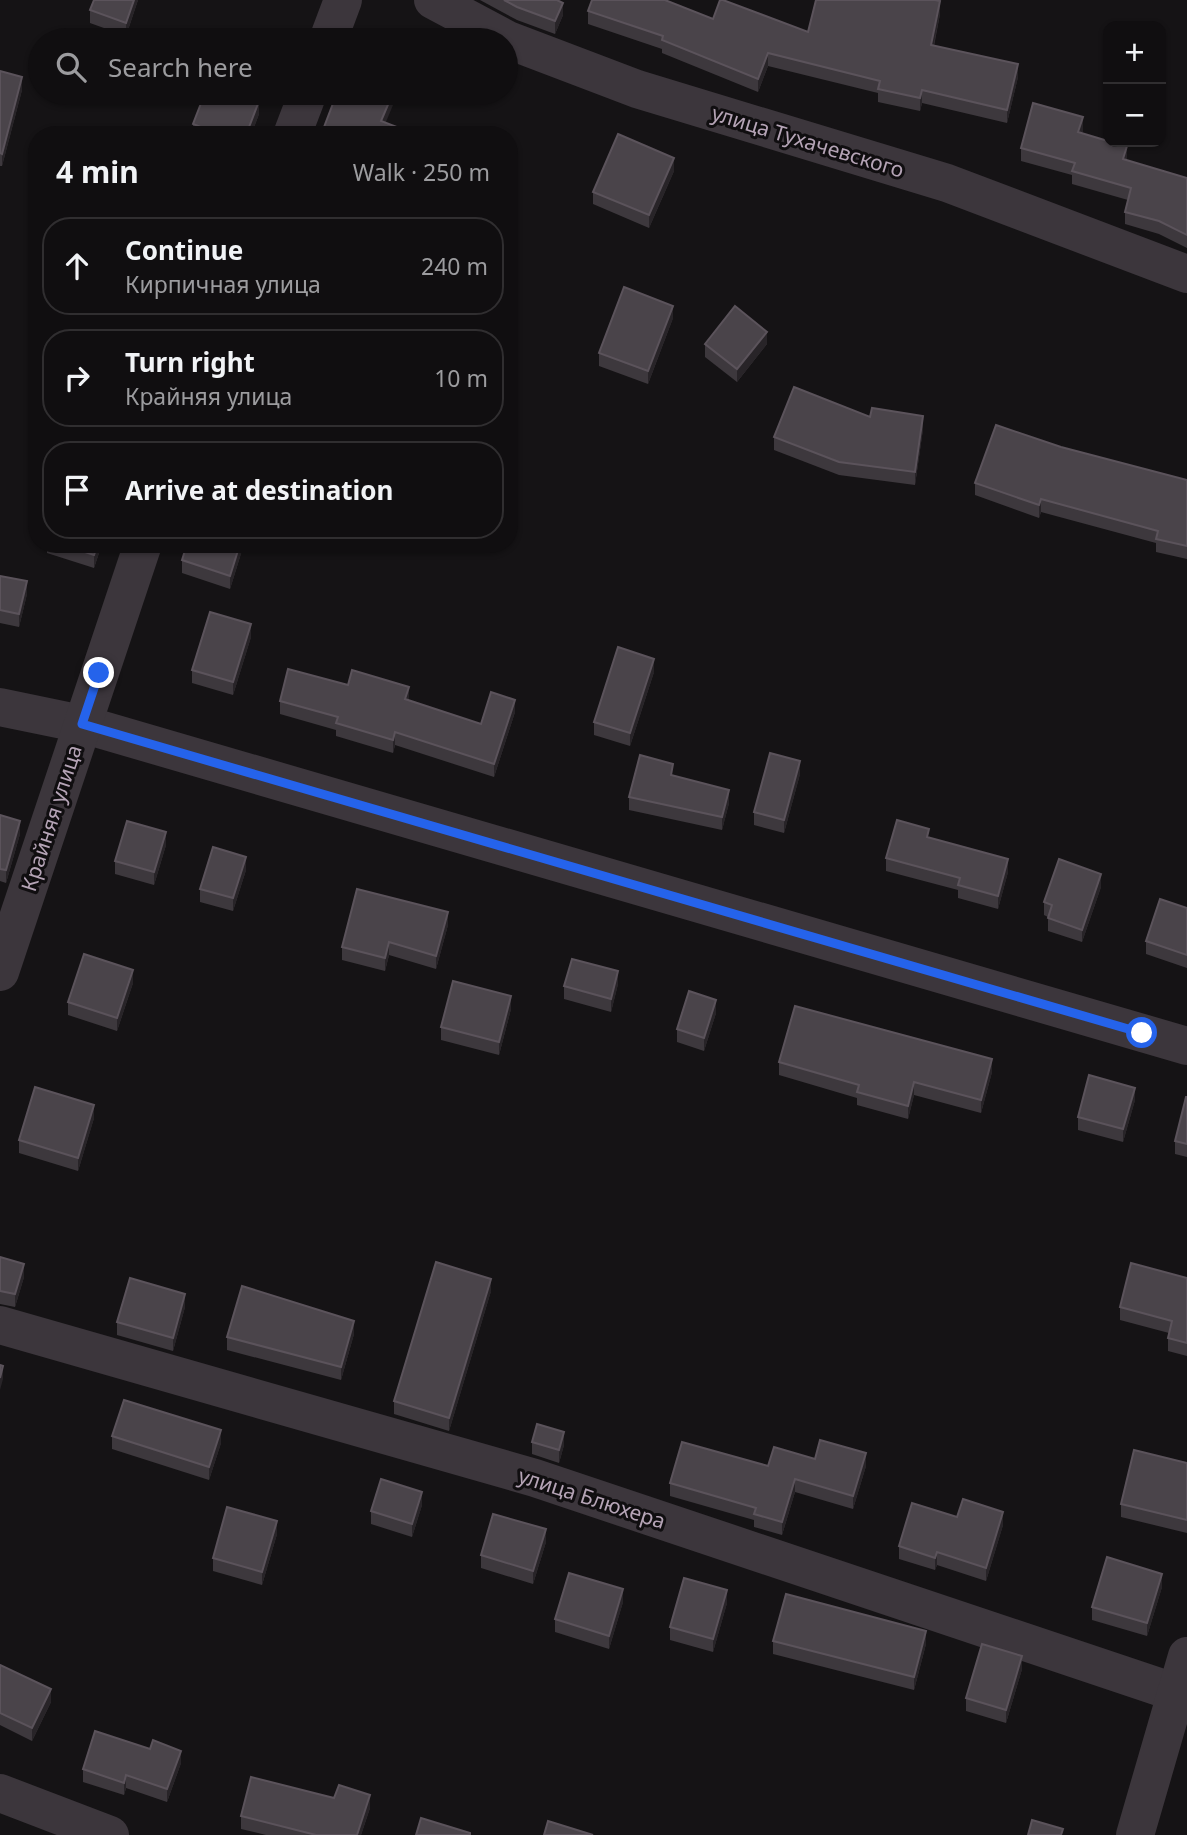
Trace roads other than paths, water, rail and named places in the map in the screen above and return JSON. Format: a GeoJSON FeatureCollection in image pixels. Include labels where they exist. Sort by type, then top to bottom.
{"type":"FeatureCollection","features":[{"type":"Feature","properties":{"kind":"street"},"geometry":{"type":"LineString","coordinates":[[332,28],[343,0]]}},
{"type":"Feature","properties":{"kind":"street","name":"улица Тухачевского"},"geometry":{"type":"LineString","coordinates":[[433,0],[486,28]]}},
{"type":"Feature","properties":{"kind":"street","name":"улица Тухачевского"},"geometry":{"type":"LineString","coordinates":[[518,44],[637,89],[947,183],[1187,274]]}},
{"type":"Feature","properties":{"kind":"street"},"geometry":{"type":"LineString","coordinates":[[295,126],[303,105]]}},
{"type":"Feature","properties":{"kind":"street","name":"Крайняя улица"},"geometry":{"type":"LineString","coordinates":[[0,972],[140,553]]}},
{"type":"Feature","properties":{"kind":"street"},"geometry":{"type":"LineString","coordinates":[[0,707],[82,724],[1187,1046]]}},
{"type":"Feature","properties":{"kind":"street","name":"улица Блюхера"},"geometry":{"type":"LineString","coordinates":[[0,1325],[535,1478],[1177,1693]]}},
{"type":"Feature","properties":{"kind":"street"},"geometry":{"type":"LineString","coordinates":[[1135,1835],[1187,1656]]}},
{"type":"Feature","properties":{"kind":"street"},"geometry":{"type":"LineString","coordinates":[[0,1793],[110,1835]]}}]}
